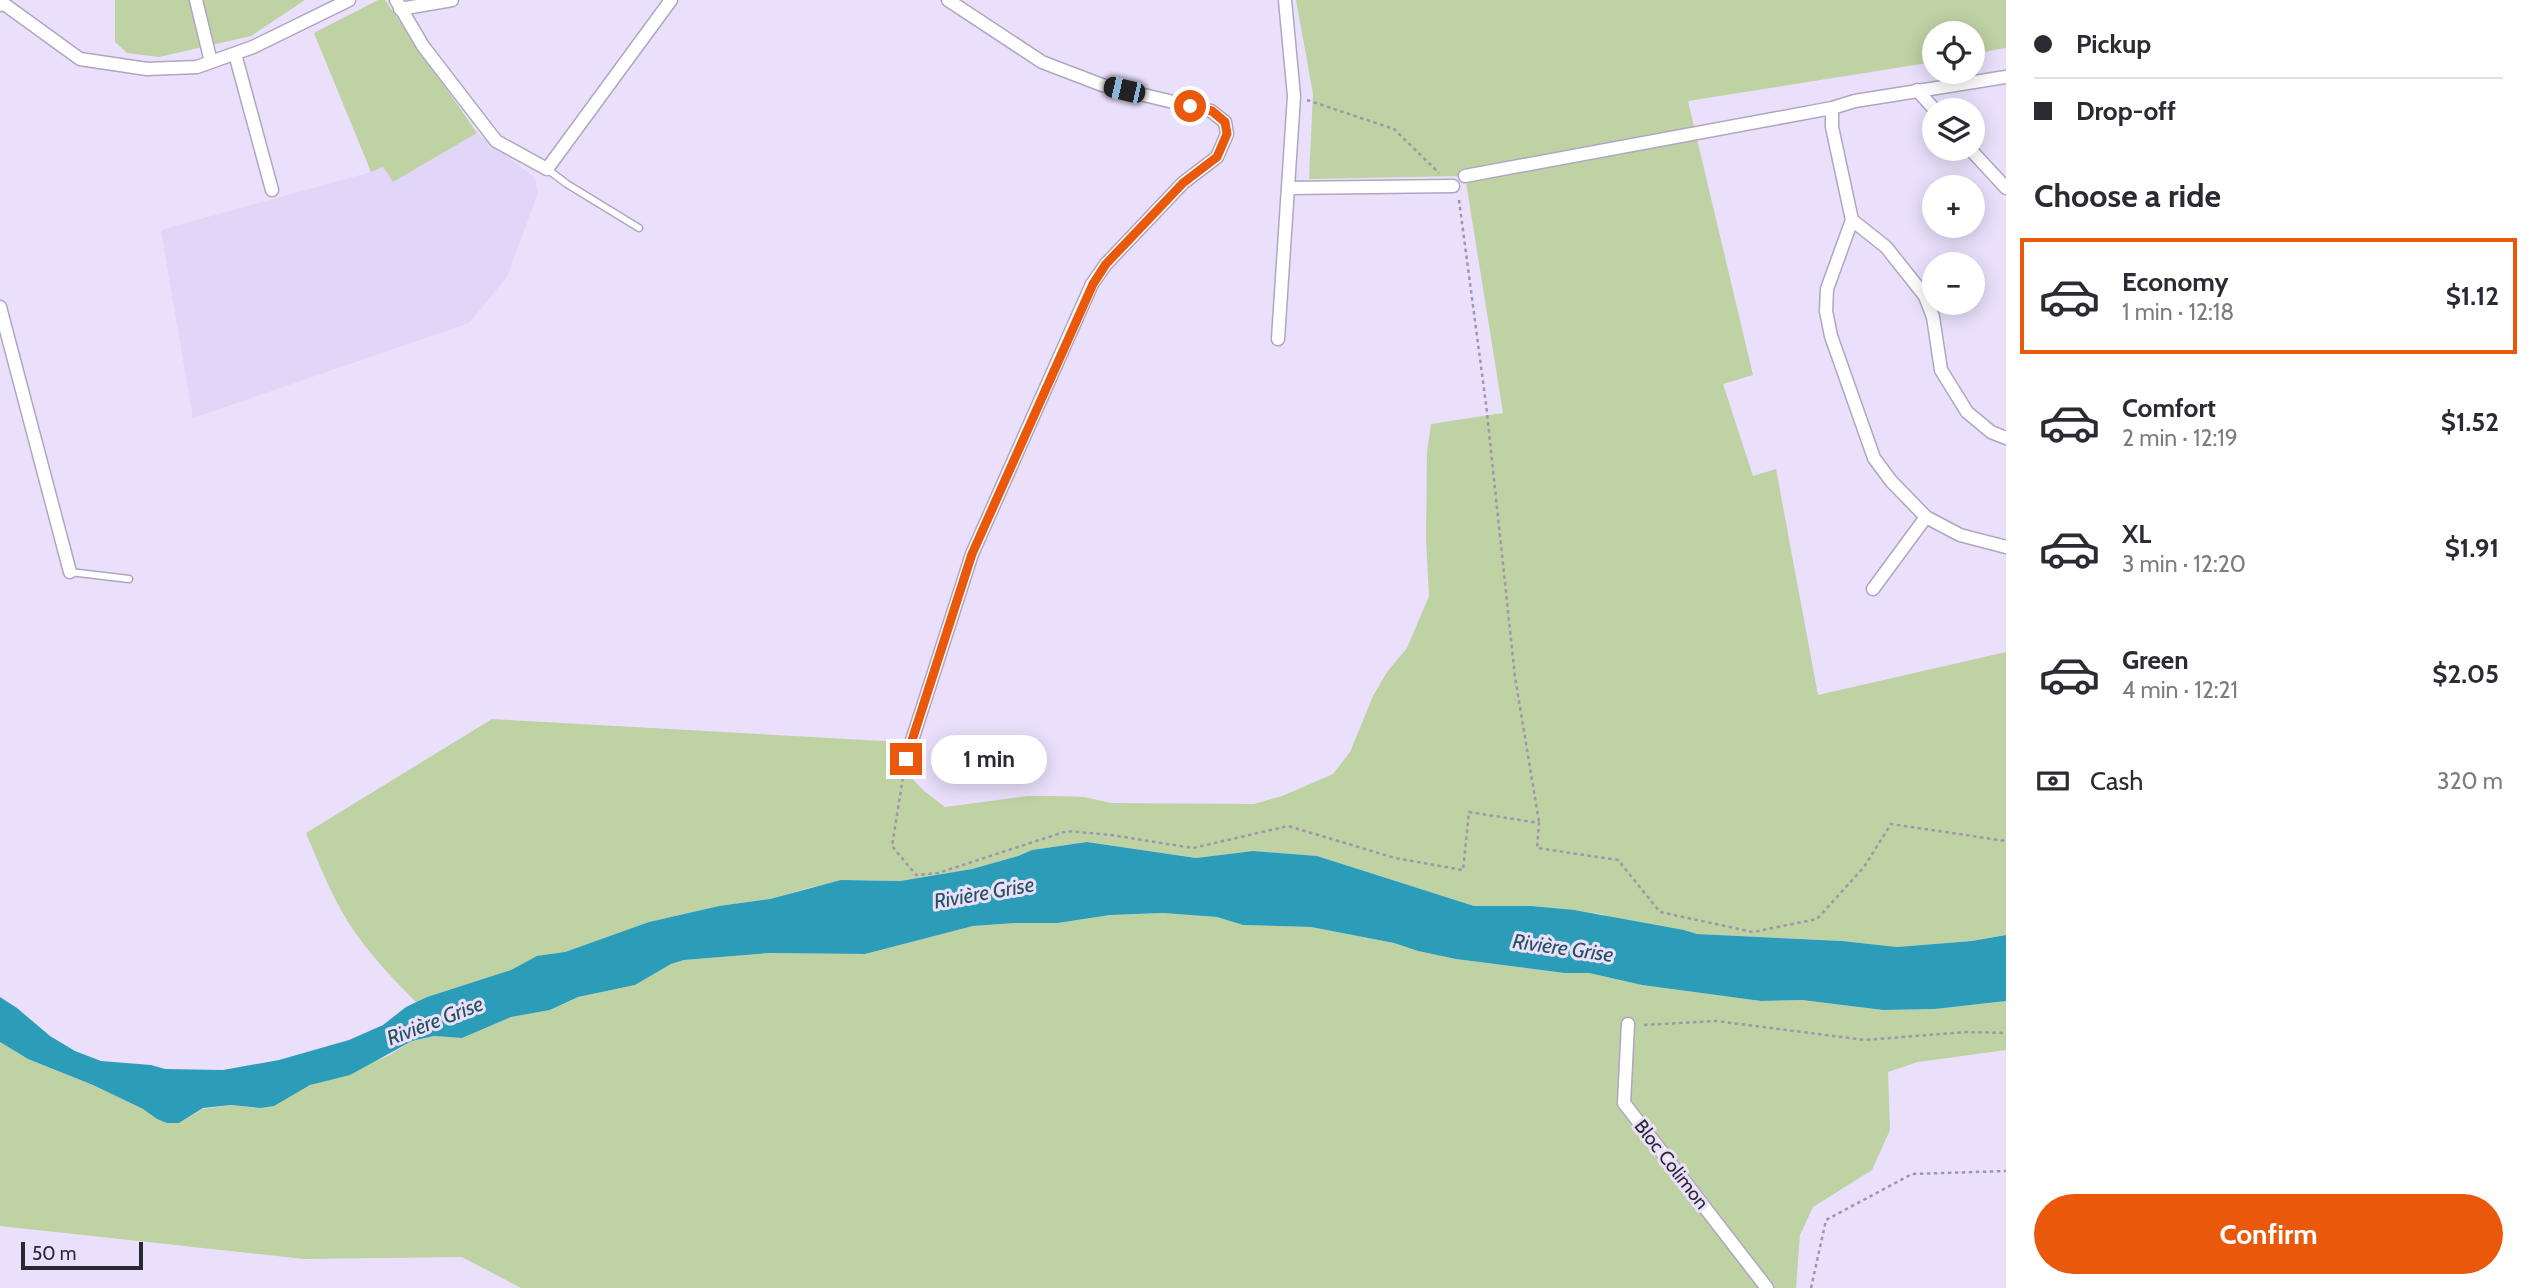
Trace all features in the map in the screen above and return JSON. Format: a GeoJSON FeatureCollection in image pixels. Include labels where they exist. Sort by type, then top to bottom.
{"type":"FeatureCollection","features":[{"type":"Feature","properties":{"kind":"street"},"geometry":{"type":"LineString","coordinates":[[197,0],[211,62]]}},
{"type":"Feature","properties":{"kind":"street"},"geometry":{"type":"LineString","coordinates":[[0,5],[4,4],[80,59],[148,69],[197,67],[234,54],[349,0]]}},
{"type":"Feature","properties":{"kind":"street"},"geometry":{"type":"LineString","coordinates":[[452,0],[398,4],[422,46],[496,141],[547,169],[671,0]]}},
{"type":"Feature","properties":{"kind":"street"},"geometry":{"type":"LineString","coordinates":[[906,759],[972,554],[1093,284],[1106,264],[1183,183],[1217,157],[1227,134],[1225,122],[1212,111],[1102,85],[1042,62],[948,0]]}},
{"type":"Feature","properties":{"kind":"street"},"geometry":{"type":"LineString","coordinates":[[1278,339],[1294,96],[1285,0]]}},
{"type":"Feature","properties":{"kind":"street"},"geometry":{"type":"LineString","coordinates":[[234,54],[272,190]]}},
{"type":"Feature","properties":{"kind":"street"},"geometry":{"type":"LineString","coordinates":[[1465,176],[1832,108],[1855,101],[2006,77]]}},
{"type":"Feature","properties":{"kind":"street"},"geometry":{"type":"LineString","coordinates":[[1917,90],[1924,98]]}},
{"type":"Feature","properties":{"kind":"street"},"geometry":{"type":"LineString","coordinates":[[1832,108],[1832,127],[1852,220],[1827,289],[1826,311],[1830,336],[1874,458],[1891,481],[1926,517],[1960,535],[2006,547]]}},
{"type":"Feature","properties":{"kind":"street"},"geometry":{"type":"LineString","coordinates":[[1981,161],[2006,188]]}},
{"type":"Feature","properties":{"kind":"street"},"geometry":{"type":"LineString","coordinates":[[1287,188],[1452,186]]}},
{"type":"Feature","properties":{"kind":"street"},"geometry":{"type":"LineString","coordinates":[[1852,220],[1886,247],[1925,296],[1933,317],[1941,370],[1967,412],[1991,432],[2006,438]]}},
{"type":"Feature","properties":{"kind":"street"},"geometry":{"type":"LineString","coordinates":[[0,307],[70,572]]}},
{"type":"Feature","properties":{"kind":"street"},"geometry":{"type":"LineString","coordinates":[[1873,589],[1926,517]]}},
{"type":"Feature","properties":{"kind":"street","name":"Bloc Colimon"},"geometry":{"type":"LineString","coordinates":[[1628,1024],[1624,1102],[1767,1288]]}},
{"type":"Feature","properties":{"kind":"lane"},"geometry":{"type":"LineString","coordinates":[[547,169],[639,228]]}},
{"type":"Feature","properties":{"kind":"lane"},"geometry":{"type":"LineString","coordinates":[[70,572],[129,579]]}},
{"type":"Feature","properties":{"kind":"path"},"geometry":{"type":"LineString","coordinates":[[1294,96],[1394,129],[1452,186],[1459,202],[1486,404],[1516,677],[1539,823],[1537,848],[1618,860],[1660,912],[1753,932],[1817,919],[1864,867],[1891,824],[2006,841]]}},
{"type":"Feature","properties":{"kind":"path"},"geometry":{"type":"LineString","coordinates":[[906,759],[892,846],[916,875],[938,873],[1067,831],[1193,848],[1287,827],[1395,858],[1463,870],[1469,812],[1539,823]]}},
{"type":"Feature","properties":{"kind":"path"},"geometry":{"type":"LineString","coordinates":[[1628,1024],[1663,1025],[1716,1021],[1865,1040],[1966,1032],[2006,1032]]}},
{"type":"Feature","properties":{"kind":"path"},"geometry":{"type":"LineString","coordinates":[[1811,1288],[1826,1220],[1912,1174],[2006,1171]]}},
{"type":"Feature","properties":{"kind":"shaded area"},"geometry":{"type":"Polygon","coordinates":[[[477,133],[535,178],[538,193],[507,277],[469,323],[193,418],[161,230],[383,167],[393,182],[477,133]]]}},
{"type":"Feature","properties":{"kind":"green space"},"geometry":{"type":"Polygon","coordinates":[[[115,0],[305,0],[251,36],[159,57],[127,53],[115,42],[115,0]]]}},
{"type":"Feature","properties":{"kind":"green space"},"geometry":{"type":"Polygon","coordinates":[[[378,0],[385,0],[477,133],[393,182],[383,167],[371,172],[314,33],[378,0]]]}},
{"type":"Feature","properties":{"kind":"green space"},"geometry":{"type":"Polygon","coordinates":[[[1296,0],[2006,0],[2006,48],[1985,52],[1985,21],[1922,21],[1922,64],[1688,101],[1753,375],[1723,384],[1753,476],[1776,469],[1818,695],[2006,652],[2006,935],[1972,941],[1897,947],[1842,941],[1697,934],[1614,919],[1602,914],[1531,906],[1474,906],[1317,856],[1253,851],[1196,858],[1087,842],[1032,850],[972,869],[900,881],[855,880],[812,887],[770,899],[719,906],[649,922],[565,952],[537,957],[511,970],[427,997],[417,1003],[373,956],[350,925],[306,833],[492,719],[901,742],[894,759],[924,791],[945,807],[1028,796],[1084,797],[1111,803],[1254,804],[1282,796],[1333,774],[1350,752],[1373,696],[1387,672],[1407,648],[1429,596],[1426,539],[1427,452],[1431,424],[1503,413],[1465,176],[1309,179],[1313,94],[1296,0]]]}},
{"type":"Feature","properties":{"kind":"green space"},"geometry":{"type":"Polygon","coordinates":[[[1163,913],[1217,917],[1243,925],[1311,927],[1394,943],[1456,959],[1564,973],[1589,973],[1642,985],[1761,1001],[1802,1000],[1883,1010],[1935,1009],[2006,1001],[2006,1050],[1918,1062],[1888,1072],[1890,1130],[1872,1170],[1813,1207],[1800,1235],[1796,1288],[521,1288],[462,1257],[304,1259],[0,1226],[0,1042],[28,1059],[93,1085],[143,1109],[157,1119],[179,1123],[203,1109],[231,1105],[259,1108],[310,1085],[388,1056],[412,1041],[434,1036],[462,1038],[511,1017],[550,1010],[578,997],[635,985],[671,964],[684,960],[769,953],[865,954],[973,926],[1058,923],[1110,915],[1163,913]]]}},
{"type":"Feature","properties":{"kind":"water","name":"Rivière Grise"},"geometry":{"type":"Polygon","coordinates":[[[1087,842],[1196,858],[1253,851],[1317,856],[1474,906],[1531,906],[1574,910],[1697,934],[1842,941],[1897,947],[1972,941],[2006,935],[2006,1001],[1935,1009],[1883,1010],[1802,1000],[1761,1001],[1642,985],[1589,973],[1564,973],[1456,959],[1394,943],[1311,927],[1243,925],[1217,917],[1163,913],[1110,915],[1058,923],[973,926],[865,954],[769,953],[684,960],[671,964],[635,985],[578,997],[550,1010],[511,1017],[462,1038],[434,1036],[412,1041],[350,1075],[310,1085],[274,1106],[260,1108],[231,1105],[203,1108],[179,1123],[167,1123],[157,1119],[143,1109],[93,1085],[28,1059],[0,1042],[0,997],[50,1036],[75,1051],[101,1061],[151,1065],[165,1069],[223,1070],[279,1060],[349,1040],[383,1025],[406,1007],[427,997],[511,970],[537,956],[565,952],[649,922],[719,906],[770,899],[841,880],[900,881],[972,869],[1032,850],[1087,842]]]}},
{"type":"Feature","properties":{"kind":"route"},"geometry":{"type":"LineString","coordinates":[[906,759],[972,554],[1098,274],[1183,183],[1217,157],[1224,145],[1227,134],[1225,122],[1212,111],[1190,106]]}}]}
